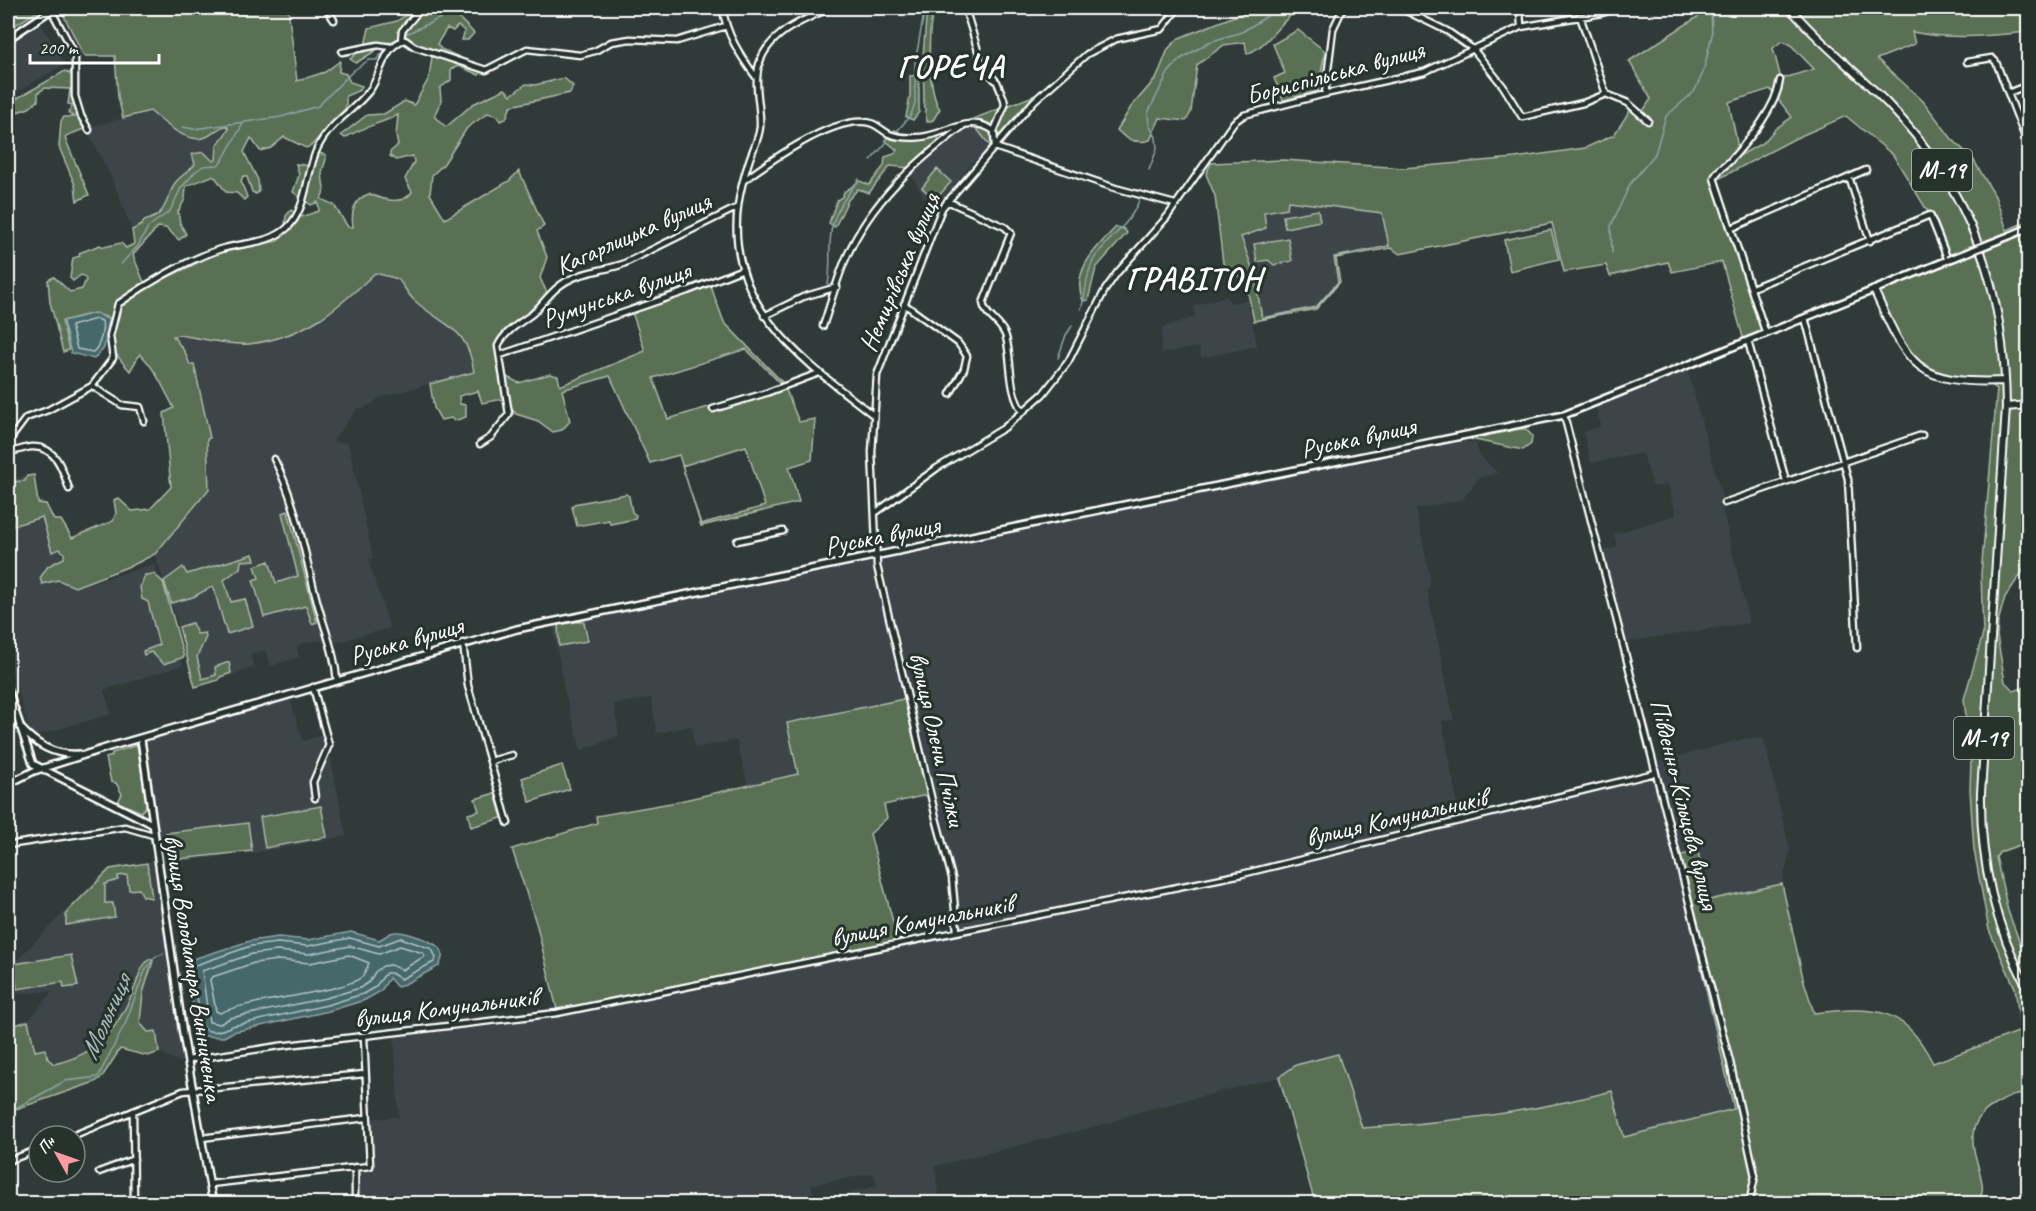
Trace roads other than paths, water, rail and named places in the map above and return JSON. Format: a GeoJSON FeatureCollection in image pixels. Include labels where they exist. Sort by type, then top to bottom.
{"type":"FeatureCollection","features":[{"type":"Feature","properties":{"kind":"highway","name":"М-19"},"geometry":{"type":"LineString","coordinates":[[1790,8],[1912,130],[1932,154],[1956,192],[1973,230],[1987,271],[1997,315],[2006,407],[1981,785],[1981,834],[1986,874],[1995,912],[2006,943],[2028,989]]}},
{"type":"Feature","properties":{"kind":"highway"},"geometry":{"type":"LineString","coordinates":[[1874,290],[1896,340],[1913,362],[1921,368],[1947,377],[2005,381]]}},
{"type":"Feature","properties":{"kind":"highway"},"geometry":{"type":"LineString","coordinates":[[2006,407],[2028,405]]}},
{"type":"Feature","properties":{"kind":"main road"},"geometry":{"type":"LineString","coordinates":[[8,36],[51,8]]}},
{"type":"Feature","properties":{"kind":"main road"},"geometry":{"type":"LineString","coordinates":[[1948,260],[2028,228]]}},
{"type":"Feature","properties":{"kind":"main road","name":"Руська вулиця"},"geometry":{"type":"LineString","coordinates":[[8,784],[43,768],[87,754],[463,644],[549,622],[1564,415],[1948,260]]}},
{"type":"Feature","properties":{"kind":"main road"},"geometry":{"type":"LineString","coordinates":[[8,690],[9,703],[33,764],[152,824]]}},
{"type":"Feature","properties":{"kind":"main road"},"geometry":{"type":"LineString","coordinates":[[19,726],[44,748],[63,754],[87,754]]}},
{"type":"Feature","properties":{"kind":"main road","name":"вулиця Володимира Винниченка"},"geometry":{"type":"LineString","coordinates":[[141,739],[153,835],[192,1090],[213,1203]]}},
{"type":"Feature","properties":{"kind":"street"},"geometry":{"type":"LineString","coordinates":[[51,8],[75,54],[75,96],[81,116],[89,130]]}},
{"type":"Feature","properties":{"kind":"street"},"geometry":{"type":"LineString","coordinates":[[326,8],[334,20]]}},
{"type":"Feature","properties":{"kind":"street"},"geometry":{"type":"LineString","coordinates":[[8,442],[26,418],[92,386],[113,358],[110,336],[118,304],[143,286],[219,250],[265,240],[288,227],[298,211],[319,143],[330,126],[370,90],[391,47],[401,39],[402,31],[421,8]]}},
{"type":"Feature","properties":{"kind":"street"},"geometry":{"type":"LineString","coordinates":[[723,8],[726,26],[743,59],[757,78]]}},
{"type":"Feature","properties":{"kind":"street"},"geometry":{"type":"LineString","coordinates":[[831,8],[787,27],[760,59],[757,78],[760,128],[743,181],[738,207],[737,237],[743,268],[754,301],[764,316],[800,357],[873,415]]}},
{"type":"Feature","properties":{"kind":"street"},"geometry":{"type":"LineString","coordinates":[[965,8],[983,67],[997,82],[1004,99],[1005,105],[994,131],[995,147],[1115,188],[1176,204]]}},
{"type":"Feature","properties":{"kind":"street","name":"Немирівська вулиця"},"geometry":{"type":"LineString","coordinates":[[875,556],[873,415],[877,375],[947,201],[1034,101],[1087,54],[1116,39],[1162,29],[1178,8]]}},
{"type":"Feature","properties":{"kind":"street"},"geometry":{"type":"LineString","coordinates":[[1325,94],[1333,29],[1343,8]]}},
{"type":"Feature","properties":{"kind":"street"},"geometry":{"type":"LineString","coordinates":[[1400,8],[1447,31],[1473,49],[1503,86],[1522,117],[1583,103],[1606,94],[1628,103],[1648,121]]}},
{"type":"Feature","properties":{"kind":"street"},"geometry":{"type":"LineString","coordinates":[[1521,27],[1521,9],[1532,8]]}},
{"type":"Feature","properties":{"kind":"street","name":"Бориспільська вулиця"},"geometry":{"type":"LineString","coordinates":[[875,513],[937,468],[1004,428],[1043,394],[1068,362],[1105,290],[1176,204],[1233,122],[1244,115],[1424,72],[1521,27],[1602,14],[1618,8]]}},
{"type":"Feature","properties":{"kind":"street"},"geometry":{"type":"LineString","coordinates":[[1580,16],[1606,94]]}},
{"type":"Feature","properties":{"kind":"street"},"geometry":{"type":"LineString","coordinates":[[401,39],[486,70],[527,49],[580,55],[595,51],[611,42],[630,39],[677,41],[726,26]]}},
{"type":"Feature","properties":{"kind":"street"},"geometry":{"type":"LineString","coordinates":[[342,52],[378,45],[391,47]]}},
{"type":"Feature","properties":{"kind":"street"},"geometry":{"type":"LineString","coordinates":[[1966,62],[1992,58],[2028,145]]}},
{"type":"Feature","properties":{"kind":"street"},"geometry":{"type":"LineString","coordinates":[[1766,334],[1714,178],[1717,170],[1728,163],[1773,103],[1780,80]]}},
{"type":"Feature","properties":{"kind":"street"},"geometry":{"type":"LineString","coordinates":[[2008,93],[2028,85]]}},
{"type":"Feature","properties":{"kind":"street"},"geometry":{"type":"LineString","coordinates":[[743,181],[772,160],[826,131],[851,123],[873,123],[888,134],[906,138],[937,135],[966,124],[981,123],[994,131]]}},
{"type":"Feature","properties":{"kind":"street"},"geometry":{"type":"LineString","coordinates":[[823,326],[846,258],[861,228],[885,196],[934,148],[966,124]]}},
{"type":"Feature","properties":{"kind":"street"},"geometry":{"type":"LineString","coordinates":[[1732,228],[1866,170]]}},
{"type":"Feature","properties":{"kind":"street"},"geometry":{"type":"LineString","coordinates":[[1849,177],[1870,241]]}},
{"type":"Feature","properties":{"kind":"street"},"geometry":{"type":"LineString","coordinates":[[947,201],[1005,226],[1011,233],[983,303],[987,313],[1002,326],[1018,406],[1023,411]]}},
{"type":"Feature","properties":{"kind":"street","name":"Кагарлицька вулиця"},"geometry":{"type":"LineString","coordinates":[[500,355],[498,346],[501,338],[536,310],[544,298],[560,285],[593,269],[606,270],[623,264],[738,207]]}},
{"type":"Feature","properties":{"kind":"street"},"geometry":{"type":"LineString","coordinates":[[1752,288],[1930,215],[1948,260]]}},
{"type":"Feature","properties":{"kind":"street","name":"Румунська вулиця"},"geometry":{"type":"LineString","coordinates":[[500,355],[690,290],[743,268]]}},
{"type":"Feature","properties":{"kind":"street"},"geometry":{"type":"LineString","coordinates":[[764,316],[803,297],[837,287]]}},
{"type":"Feature","properties":{"kind":"street"},"geometry":{"type":"LineString","coordinates":[[904,304],[958,343],[967,356],[964,369],[950,394]]}},
{"type":"Feature","properties":{"kind":"street"},"geometry":{"type":"LineString","coordinates":[[1805,318],[1848,479],[1857,648]]}},
{"type":"Feature","properties":{"kind":"street"},"geometry":{"type":"LineString","coordinates":[[1748,341],[1786,481]]}},
{"type":"Feature","properties":{"kind":"street"},"geometry":{"type":"LineString","coordinates":[[480,444],[491,437],[509,414],[510,406],[500,355]]}},
{"type":"Feature","properties":{"kind":"street"},"geometry":{"type":"LineString","coordinates":[[713,409],[819,373]]}},
{"type":"Feature","properties":{"kind":"street"},"geometry":{"type":"LineString","coordinates":[[92,386],[122,405],[140,408],[144,421]]}},
{"type":"Feature","properties":{"kind":"street","name":"Південно-Кільцева вулиця"},"geometry":{"type":"LineString","coordinates":[[1564,415],[1730,1062],[1755,1176],[1749,1203]]}},
{"type":"Feature","properties":{"kind":"street"},"geometry":{"type":"LineString","coordinates":[[1724,503],[1922,435]]}},
{"type":"Feature","properties":{"kind":"street"},"geometry":{"type":"LineString","coordinates":[[8,449],[17,452],[29,447],[42,448],[50,452],[62,466],[69,489]]}},
{"type":"Feature","properties":{"kind":"street"},"geometry":{"type":"LineString","coordinates":[[274,459],[291,495],[291,506],[331,645],[337,681]]}},
{"type":"Feature","properties":{"kind":"street"},"geometry":{"type":"LineString","coordinates":[[737,541],[783,531]]}},
{"type":"Feature","properties":{"kind":"street","name":"вулиця Олени Пчілки"},"geometry":{"type":"LineString","coordinates":[[875,556],[936,818],[948,860],[957,931]]}},
{"type":"Feature","properties":{"kind":"street"},"geometry":{"type":"LineString","coordinates":[[463,644],[468,686],[508,823]]}},
{"type":"Feature","properties":{"kind":"street"},"geometry":{"type":"LineString","coordinates":[[313,687],[330,745],[313,782],[315,798]]}},
{"type":"Feature","properties":{"kind":"street"},"geometry":{"type":"LineString","coordinates":[[491,761],[512,755]]}},
{"type":"Feature","properties":{"kind":"street","name":"вулиця Комунальників"},"geometry":{"type":"LineString","coordinates":[[188,1060],[279,1046],[557,1013],[1242,874],[1655,773]]}},
{"type":"Feature","properties":{"kind":"street"},"geometry":{"type":"LineString","coordinates":[[8,845],[125,827],[153,835]]}},
{"type":"Feature","properties":{"kind":"street"},"geometry":{"type":"LineString","coordinates":[[210,1184],[369,1166],[364,1037]]}},
{"type":"Feature","properties":{"kind":"street"},"geometry":{"type":"LineString","coordinates":[[87,1130],[173,1094],[192,1090],[365,1074]]}},
{"type":"Feature","properties":{"kind":"street"},"geometry":{"type":"LineString","coordinates":[[133,1111],[134,1203]]}},
{"type":"Feature","properties":{"kind":"street"},"geometry":{"type":"LineString","coordinates":[[201,1138],[366,1118]]}},
{"type":"Feature","properties":{"kind":"street"},"geometry":{"type":"LineString","coordinates":[[8,1161],[27,1154]]}},
{"type":"Feature","properties":{"kind":"street"},"geometry":{"type":"LineString","coordinates":[[99,1172],[134,1159]]}},
{"type":"Feature","properties":{"kind":"street"},"geometry":{"type":"LineString","coordinates":[[355,1167],[355,1203]]}},
{"type":"Feature","properties":{"kind":"water"},"geometry":{"type":"Polygon","coordinates":[[[96,313],[109,320],[104,348],[94,359],[71,353],[63,321],[96,313]]]}},
{"type":"Feature","properties":{"kind":"water"},"geometry":{"type":"Polygon","coordinates":[[[351,932],[379,940],[396,932],[419,937],[439,948],[442,952],[441,961],[439,966],[401,986],[397,987],[389,978],[381,991],[365,1000],[329,1011],[233,1032],[224,1037],[203,1036],[198,1032],[185,964],[190,960],[250,941],[278,937],[308,940],[351,932]]]}},
{"type":"Feature","properties":{"kind":"waterway"},"geometry":{"type":"LineString","coordinates":[[404,35],[445,16],[454,8]]}},
{"type":"Feature","properties":{"kind":"waterway"},"geometry":{"type":"LineString","coordinates":[[898,130],[911,115],[915,103],[915,63],[925,8]]}},
{"type":"Feature","properties":{"kind":"waterway"},"geometry":{"type":"LineString","coordinates":[[1149,170],[1157,149],[1156,137],[1149,125],[1148,113],[1168,73],[1179,60],[1209,42],[1242,32],[1280,8]]}},
{"type":"Feature","properties":{"kind":"waterway"},"geometry":{"type":"LineString","coordinates":[[1612,253],[1611,226],[1630,184],[1655,154],[1666,116],[1694,92],[1703,73],[1712,35],[1711,8]]}},
{"type":"Feature","properties":{"kind":"waterway"},"geometry":{"type":"LineString","coordinates":[[389,44],[399,37]]}},
{"type":"Feature","properties":{"kind":"waterway"},"geometry":{"type":"LineString","coordinates":[[182,127],[194,129],[281,117],[318,106],[354,70],[369,60],[376,60],[385,50]]}},
{"type":"Feature","properties":{"kind":"waterway"},"geometry":{"type":"LineString","coordinates":[[121,264],[138,246],[148,227],[170,211],[181,188],[195,172],[203,166],[218,165],[222,161],[244,122]]}},
{"type":"Feature","properties":{"kind":"waterway"},"geometry":{"type":"LineString","coordinates":[[871,160],[887,142]]}},
{"type":"Feature","properties":{"kind":"waterway"},"geometry":{"type":"LineString","coordinates":[[828,284],[833,223],[841,205],[859,179]]}},
{"type":"Feature","properties":{"kind":"waterway"},"geometry":{"type":"LineString","coordinates":[[1081,309],[1089,271],[1094,259],[1130,217],[1139,200]]}},
{"type":"Feature","properties":{"kind":"waterway"},"geometry":{"type":"LineString","coordinates":[[1058,358],[1066,335],[1072,326]]}},
{"type":"Feature","properties":{"kind":"waterway","name":"Мольниця"},"geometry":{"type":"LineString","coordinates":[[8,1109],[14,1109],[65,1081],[98,1077],[125,1024],[145,971],[155,957],[163,954]]}},
{"type":"Feature","properties":{"kind":"district","name":"ГОРЕЧА"},"geometry":{"type":"Point","coordinates":[951,66]}},
{"type":"Feature","properties":{"kind":"district","name":"ГРАВІТОН"},"geometry":{"type":"Point","coordinates":[1194,278]}}]}
